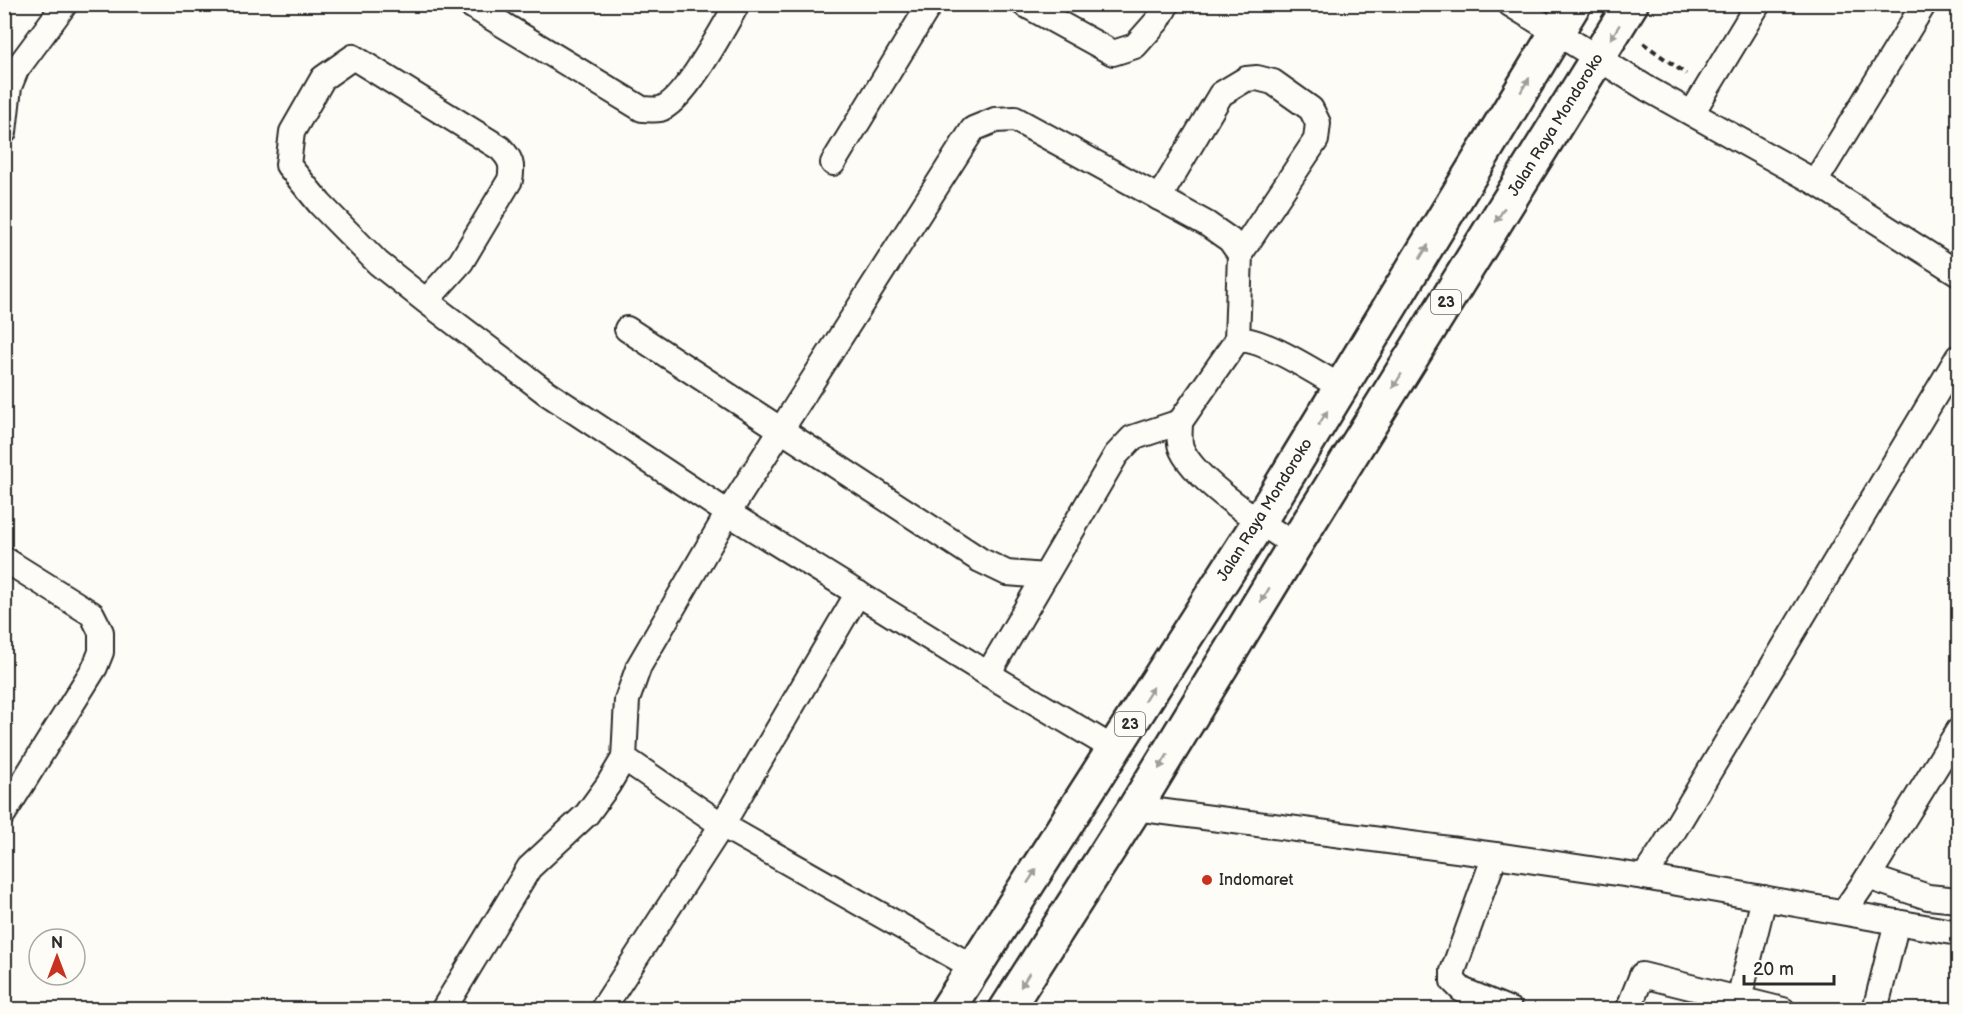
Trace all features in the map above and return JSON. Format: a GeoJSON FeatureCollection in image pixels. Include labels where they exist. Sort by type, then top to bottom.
{"type":"FeatureCollection","features":[{"type":"Feature","properties":{"kind":"highway","name":"Jalan Raya Mondoroko"},"geometry":{"type":"LineString","coordinates":[[947,1010],[1259,522],[1574,4]]}},
{"type":"Feature","properties":{"kind":"highway","name":"Jalan Raya Mondoroko"},"geometry":{"type":"LineString","coordinates":[[1006,1010],[1135,808],[1295,545],[1631,4]]}},
{"type":"Feature","properties":{"kind":"highway"},"geometry":{"type":"LineString","coordinates":[[1000,925],[1043,950]]}},
{"type":"Feature","properties":{"kind":"street"},"geometry":{"type":"LineString","coordinates":[[469,4],[642,109],[660,109],[676,99],[718,38],[736,4]]}},
{"type":"Feature","properties":{"kind":"street"},"geometry":{"type":"LineString","coordinates":[[833,163],[930,4]]}},
{"type":"Feature","properties":{"kind":"street"},"geometry":{"type":"LineString","coordinates":[[1024,4],[1113,53],[1135,46],[1158,20],[1167,4]]}},
{"type":"Feature","properties":{"kind":"street"},"geometry":{"type":"LineString","coordinates":[[1510,4],[1598,59],[1815,182],[1959,273]]}},
{"type":"Feature","properties":{"kind":"street"},"geometry":{"type":"LineString","coordinates":[[1692,113],[1758,4]]}},
{"type":"Feature","properties":{"kind":"street"},"geometry":{"type":"LineString","coordinates":[[1815,182],[1924,4]]}},
{"type":"Feature","properties":{"kind":"street"},"geometry":{"type":"LineString","coordinates":[[4,132],[9,87],[16,70],[65,6]]}},
{"type":"Feature","properties":{"kind":"street"},"geometry":{"type":"LineString","coordinates":[[426,301],[461,262],[510,180],[513,168],[510,157],[500,148],[353,57],[323,78],[292,132],[288,165],[320,204],[378,263],[426,301],[547,393],[728,513],[1114,749]]}},
{"type":"Feature","properties":{"kind":"street"},"geometry":{"type":"LineString","coordinates":[[988,674],[1124,444],[1132,438],[1179,422],[1237,340],[1240,254],[1316,140],[1318,123],[1311,109],[1273,82],[1257,78],[1246,79],[1221,94],[1159,198]]}},
{"type":"Feature","properties":{"kind":"street"},"geometry":{"type":"LineString","coordinates":[[443,1010],[529,868],[587,814],[608,785],[624,758],[627,700],[639,666],[728,513],[973,129],[994,120],[1015,119],[1215,230],[1230,240],[1240,254]]}},
{"type":"Feature","properties":{"kind":"street"},"geometry":{"type":"LineString","coordinates":[[627,329],[980,560],[1007,573],[1045,576]]}},
{"type":"Feature","properties":{"kind":"street"},"geometry":{"type":"LineString","coordinates":[[1237,340],[1250,340],[1302,363],[1342,388]]}},
{"type":"Feature","properties":{"kind":"street"},"geometry":{"type":"LineString","coordinates":[[1644,877],[1959,357]]}},
{"type":"Feature","properties":{"kind":"street"},"geometry":{"type":"LineString","coordinates":[[1179,422],[1180,446],[1187,460],[1218,490],[1259,522],[1295,545]]}},
{"type":"Feature","properties":{"kind":"street"},"geometry":{"type":"LineString","coordinates":[[4,559],[92,614],[101,632],[100,652],[94,667],[4,813]]}},
{"type":"Feature","properties":{"kind":"street"},"geometry":{"type":"LineString","coordinates":[[602,1010],[722,825],[858,593]]}},
{"type":"Feature","properties":{"kind":"street"},"geometry":{"type":"LineString","coordinates":[[1844,912],[1959,731]]}},
{"type":"Feature","properties":{"kind":"street"},"geometry":{"type":"LineString","coordinates":[[624,758],[722,825],[973,967]]}},
{"type":"Feature","properties":{"kind":"street"},"geometry":{"type":"LineString","coordinates":[[1135,808],[1644,877],[1959,933]]}},
{"type":"Feature","properties":{"kind":"street"},"geometry":{"type":"LineString","coordinates":[[1495,855],[1454,971],[1454,981],[1462,990],[1510,1010]]}},
{"type":"Feature","properties":{"kind":"street"},"geometry":{"type":"LineString","coordinates":[[1868,877],[1928,897],[1959,900]]}},
{"type":"Feature","properties":{"kind":"street"},"geometry":{"type":"LineString","coordinates":[[1739,999],[1764,898]]}},
{"type":"Feature","properties":{"kind":"street"},"geometry":{"type":"LineString","coordinates":[[1875,1010],[1897,922]]}},
{"type":"Feature","properties":{"kind":"street"},"geometry":{"type":"LineString","coordinates":[[1628,1010],[1642,975],[1783,1010]]}},
{"type":"Feature","properties":{"kind":"path"},"geometry":{"type":"LineString","coordinates":[[1640,41],[1707,89]]}},
{"type":"Feature","properties":{"kind":"place","name":"Indomaret"},"geometry":{"type":"Point","coordinates":[1207,880]}}]}
